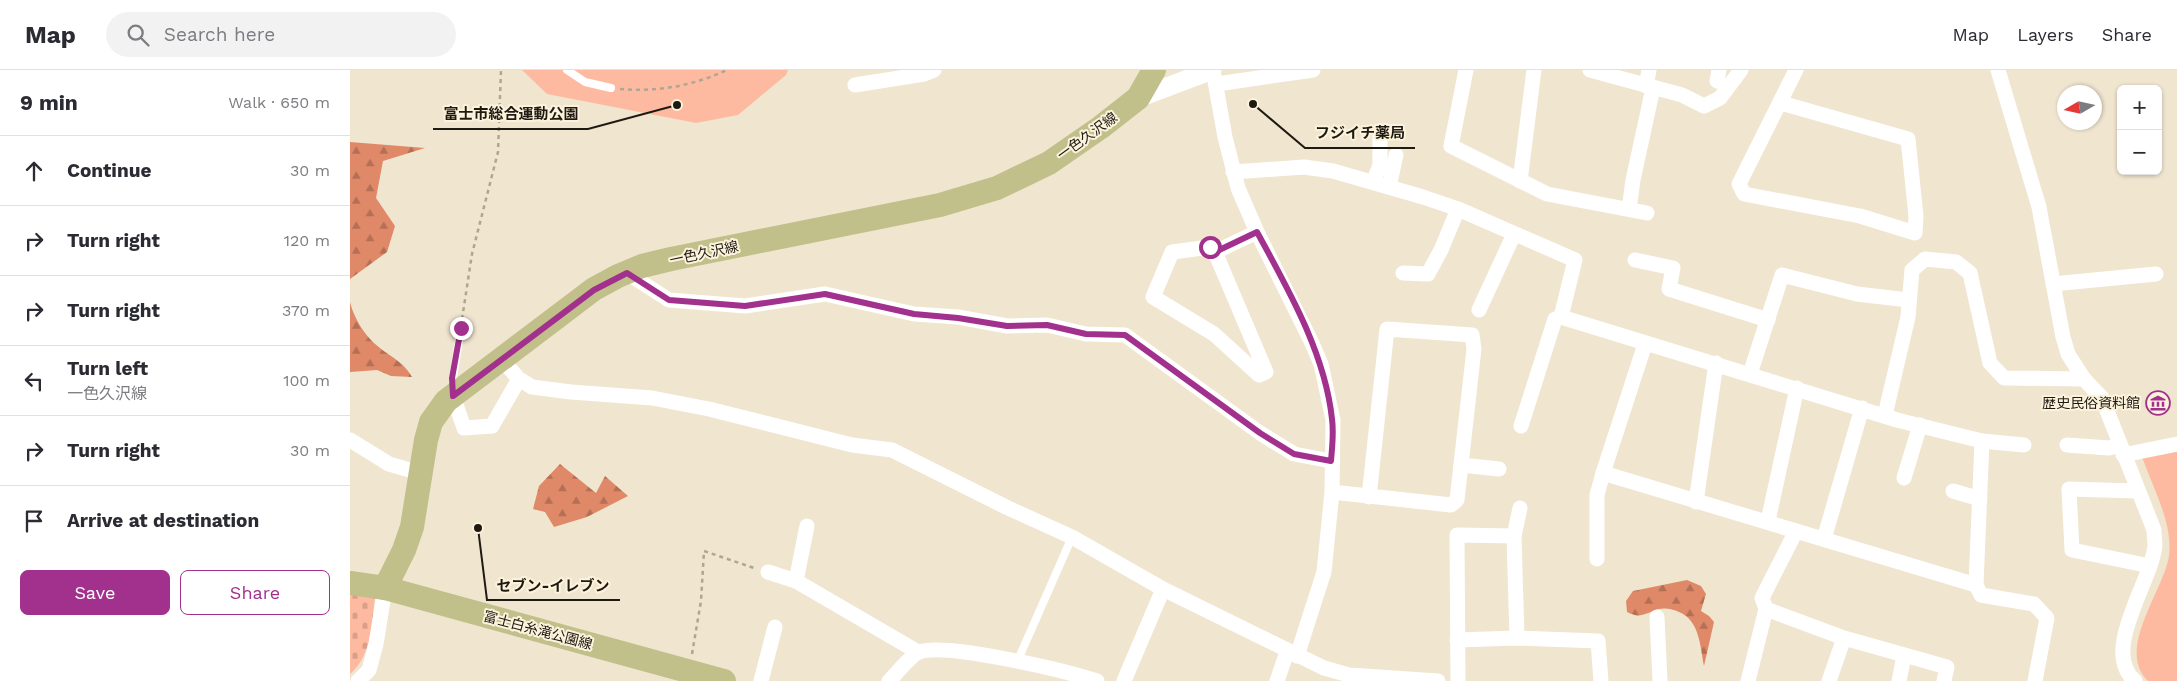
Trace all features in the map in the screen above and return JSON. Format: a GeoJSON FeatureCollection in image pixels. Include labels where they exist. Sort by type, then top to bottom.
{"type":"FeatureCollection","features":[{"type":"Feature","properties":{"kind":"main road","name":"一色久沢線"},"geometry":{"type":"LineString","coordinates":[[385,588],[404,550],[412,527],[420,473],[431,422],[453,396],[594,290],[642,266],[940,205],[997,188],[1049,163],[1101,127],[1138,98],[1154,70]]}},
{"type":"Feature","properties":{"kind":"main road","name":"富士白糸滝公園線"},"geometry":{"type":"LineString","coordinates":[[350,583],[385,588],[724,681]]}},
{"type":"Feature","properties":{"kind":"street"},"geometry":{"type":"LineString","coordinates":[[855,85],[904,74],[924,74],[934,70]]}},
{"type":"Feature","properties":{"kind":"street"},"geometry":{"type":"LineString","coordinates":[[1138,98],[1214,75],[1313,70]]}},
{"type":"Feature","properties":{"kind":"street"},"geometry":{"type":"LineString","coordinates":[[1466,70],[1451,146],[1547,194],[1647,213]]}},
{"type":"Feature","properties":{"kind":"street"},"geometry":{"type":"LineString","coordinates":[[1590,70],[1682,95],[1704,106],[1720,98],[1741,70]]}},
{"type":"Feature","properties":{"kind":"street"},"geometry":{"type":"LineString","coordinates":[[1629,209],[1628,179],[1649,87],[1649,70]]}},
{"type":"Feature","properties":{"kind":"street"},"geometry":{"type":"LineString","coordinates":[[1781,103],[1908,139],[1916,216],[1915,233],[1860,216],[1744,194],[1739,184],[1796,70]]}},
{"type":"Feature","properties":{"kind":"street"},"geometry":{"type":"LineString","coordinates":[[1998,70],[2039,207],[2063,337],[2068,354],[2084,379],[2102,398],[2137,491],[2154,530],[2155,545],[2150,566],[2122,644],[2122,661],[2129,676],[2134,681]]}},
{"type":"Feature","properties":{"kind":"street"},"geometry":{"type":"LineString","coordinates":[[1520,181],[1520,136],[1524,102],[1532,71]]}},
{"type":"Feature","properties":{"kind":"street"},"geometry":{"type":"LineString","coordinates":[[1214,75],[1233,172],[1257,232],[1321,364],[1333,420],[1332,492],[1324,572],[1292,654],[1277,681]]}},
{"type":"Feature","properties":{"kind":"street"},"geometry":{"type":"LineString","coordinates":[[1373,182],[1380,165],[1380,132]]}},
{"type":"Feature","properties":{"kind":"street"},"geometry":{"type":"LineString","coordinates":[[1389,187],[1396,155]]}},
{"type":"Feature","properties":{"kind":"street"},"geometry":{"type":"LineString","coordinates":[[1233,172],[1304,167],[1333,170],[1458,210],[1575,260],[1561,317]]}},
{"type":"Feature","properties":{"kind":"street"},"geometry":{"type":"LineString","coordinates":[[1403,274],[1428,274],[1441,250],[1458,210]]}},
{"type":"Feature","properties":{"kind":"street"},"geometry":{"type":"LineString","coordinates":[[1215,252],[1257,232]]}},
{"type":"Feature","properties":{"kind":"street"},"geometry":{"type":"LineString","coordinates":[[1479,310],[1514,234]]}},
{"type":"Feature","properties":{"kind":"street"},"geometry":{"type":"LineString","coordinates":[[1210,247],[1215,252],[1266,372],[1259,375],[1214,334],[1153,297],[1172,252],[1210,247]]}},
{"type":"Feature","properties":{"kind":"street"},"geometry":{"type":"LineString","coordinates":[[1885,415],[1908,317],[1912,270],[1925,258],[1956,262],[1970,273],[1990,363],[2004,378],[2084,379]]}},
{"type":"Feature","properties":{"kind":"street"},"geometry":{"type":"LineString","coordinates":[[1635,260],[1673,268],[1669,289],[1768,320]]}},
{"type":"Feature","properties":{"kind":"street"},"geometry":{"type":"LineString","coordinates":[[627,273],[669,300],[745,306],[825,294],[914,314],[958,318],[1007,326],[1047,325],[1086,334],[1125,335],[1260,433],[1294,454],[1331,461]]}},
{"type":"Feature","properties":{"kind":"street"},"geometry":{"type":"LineString","coordinates":[[1750,374],[1782,274],[1857,294],[1908,300]]}},
{"type":"Feature","properties":{"kind":"street"},"geometry":{"type":"LineString","coordinates":[[2053,284],[2156,274]]}},
{"type":"Feature","properties":{"kind":"street"},"geometry":{"type":"LineString","coordinates":[[1521,426],[1555,319],[1561,317],[1645,344],[1716,363],[1920,425],[1982,441],[2024,445]]}},
{"type":"Feature","properties":{"kind":"street"},"geometry":{"type":"LineString","coordinates":[[1332,492],[1451,505],[1457,500],[1474,349],[1472,335],[1387,329],[1369,496]]}},
{"type":"Feature","properties":{"kind":"street"},"geometry":{"type":"LineString","coordinates":[[1597,559],[1597,495],[1645,344]]}},
{"type":"Feature","properties":{"kind":"street"},"geometry":{"type":"LineString","coordinates":[[501,359],[519,379],[532,386],[554,390],[652,398],[710,409],[852,445],[892,450],[1008,508],[1072,537],[1163,589],[1292,654],[1324,668],[1350,675],[1438,681]]}},
{"type":"Feature","properties":{"kind":"street"},"geometry":{"type":"LineString","coordinates":[[1696,502],[1716,363]]}},
{"type":"Feature","properties":{"kind":"street"},"geometry":{"type":"LineString","coordinates":[[453,396],[464,428],[492,426],[519,379]]}},
{"type":"Feature","properties":{"kind":"street"},"geometry":{"type":"LineString","coordinates":[[1768,521],[1797,388]]}},
{"type":"Feature","properties":{"kind":"street"},"geometry":{"type":"LineString","coordinates":[[1824,539],[1862,408]]}},
{"type":"Feature","properties":{"kind":"street"},"geometry":{"type":"LineString","coordinates":[[1904,478],[1920,425]]}},
{"type":"Feature","properties":{"kind":"street"},"geometry":{"type":"LineString","coordinates":[[350,440],[389,464],[420,473]]}},
{"type":"Feature","properties":{"kind":"street"},"geometry":{"type":"LineString","coordinates":[[1982,441],[1976,585],[1981,595],[2034,604],[2046,618],[2035,681]]}},
{"type":"Feature","properties":{"kind":"street"},"geometry":{"type":"LineString","coordinates":[[2067,445],[2122,450],[2177,444]]}},
{"type":"Feature","properties":{"kind":"street"},"geometry":{"type":"LineString","coordinates":[[1461,465],[1499,469]]}},
{"type":"Feature","properties":{"kind":"street"},"geometry":{"type":"LineString","coordinates":[[1603,473],[1976,585]]}},
{"type":"Feature","properties":{"kind":"street"},"geometry":{"type":"LineString","coordinates":[[2137,491],[2069,489],[2072,550],[2150,566]]}},
{"type":"Feature","properties":{"kind":"street"},"geometry":{"type":"LineString","coordinates":[[1953,491],[1980,499]]}},
{"type":"Feature","properties":{"kind":"street"},"geometry":{"type":"LineString","coordinates":[[1517,638],[1514,536],[1520,508]]}},
{"type":"Feature","properties":{"kind":"street"},"geometry":{"type":"LineString","coordinates":[[796,581],[807,526]]}},
{"type":"Feature","properties":{"kind":"street"},"geometry":{"type":"LineString","coordinates":[[1748,681],[1766,608],[1762,598],[1796,531]]}},
{"type":"Feature","properties":{"kind":"street"},"geometry":{"type":"LineString","coordinates":[[1458,681],[1457,534],[1514,536]]}},
{"type":"Feature","properties":{"kind":"street"},"geometry":{"type":"LineString","coordinates":[[768,572],[796,581],[918,652],[940,650],[1018,660],[1096,681]]}},
{"type":"Feature","properties":{"kind":"street"},"geometry":{"type":"LineString","coordinates":[[358,681],[369,670],[374,653],[385,588]]}},
{"type":"Feature","properties":{"kind":"street"},"geometry":{"type":"LineString","coordinates":[[1124,681],[1163,589]]}},
{"type":"Feature","properties":{"kind":"street"},"geometry":{"type":"LineString","coordinates":[[1766,608],[1844,638],[1947,667],[1944,681]]}},
{"type":"Feature","properties":{"kind":"street"},"geometry":{"type":"LineString","coordinates":[[1657,617],[1660,681]]}},
{"type":"Feature","properties":{"kind":"street"},"geometry":{"type":"LineString","coordinates":[[761,681],[775,627]]}},
{"type":"Feature","properties":{"kind":"street"},"geometry":{"type":"LineString","coordinates":[[1457,640],[1517,638],[1598,641],[1601,681]]}},
{"type":"Feature","properties":{"kind":"street"},"geometry":{"type":"LineString","coordinates":[[1829,681],[1844,638]]}},
{"type":"Feature","properties":{"kind":"street"},"geometry":{"type":"LineString","coordinates":[[889,681],[918,652]]}},
{"type":"Feature","properties":{"kind":"street"},"geometry":{"type":"LineString","coordinates":[[1899,681],[1904,656]]}},
{"type":"Feature","properties":{"kind":"lane"},"geometry":{"type":"LineString","coordinates":[[567,70],[584,82],[611,88]]}},
{"type":"Feature","properties":{"kind":"lane"},"geometry":{"type":"LineString","coordinates":[[453,396],[452,378],[461,328]]}},
{"type":"Feature","properties":{"kind":"lane"},"geometry":{"type":"LineString","coordinates":[[1018,660],[1072,537]]}},
{"type":"Feature","properties":{"kind":"path"},"geometry":{"type":"LineString","coordinates":[[461,328],[472,254],[498,152],[501,70]]}},
{"type":"Feature","properties":{"kind":"path"},"geometry":{"type":"LineString","coordinates":[[611,88],[639,90],[671,88],[708,79],[726,70]]}},
{"type":"Feature","properties":{"kind":"path"},"geometry":{"type":"LineString","coordinates":[[689,672],[701,601],[704,551],[768,572]]}},
{"type":"Feature","properties":{"kind":"green space"},"geometry":{"type":"Polygon","coordinates":[[[522,70],[788,70],[786,75],[738,115],[696,123],[547,94],[522,70]]]}},
{"type":"Feature","properties":{"kind":"green space"},"geometry":{"type":"Polygon","coordinates":[[[350,142],[425,148],[383,161],[376,198],[395,226],[387,252],[350,279],[350,142]]]}},
{"type":"Feature","properties":{"kind":"green space"},"geometry":{"type":"Polygon","coordinates":[[[350,302],[361,327],[368,336],[376,345],[403,365],[412,377],[391,376],[377,370],[350,372],[350,302]]]}},
{"type":"Feature","properties":{"kind":"green space"},"geometry":{"type":"Polygon","coordinates":[[[2177,450],[2177,681],[2148,681],[2139,668],[2137,653],[2139,637],[2165,570],[2169,556],[2169,544],[2165,518],[2142,457],[2177,450]]]}},
{"type":"Feature","properties":{"kind":"green space"},"geometry":{"type":"Polygon","coordinates":[[[560,464],[596,493],[605,476],[628,496],[587,517],[554,527],[545,512],[533,509],[539,486],[560,464]]]}},
{"type":"Feature","properties":{"kind":"green space"},"geometry":{"type":"Polygon","coordinates":[[[1687,580],[1701,586],[1706,594],[1701,611],[1714,622],[1704,666],[1698,635],[1691,621],[1686,616],[1666,608],[1640,615],[1627,612],[1626,601],[1633,591],[1687,580]]]}},
{"type":"Feature","properties":{"kind":"green space"},"geometry":{"type":"Polygon","coordinates":[[[350,590],[375,596],[372,627],[367,648],[363,658],[350,674],[350,590]]]}},
{"type":"Feature","properties":{"kind":"place","name":"フジイチ薬局"},"geometry":{"type":"Point","coordinates":[1253,104]}},
{"type":"Feature","properties":{"kind":"place","name":"富士市総合運動公園"},"geometry":{"type":"Point","coordinates":[677,105]}},
{"type":"Feature","properties":{"kind":"place","name":"歴史民俗資料館"},"geometry":{"type":"Point","coordinates":[2158,403]}},
{"type":"Feature","properties":{"kind":"place","name":"セブン-イレブン"},"geometry":{"type":"Point","coordinates":[478,528]}},
{"type":"Feature","properties":{"kind":"route"},"geometry":{"type":"LineString","coordinates":[[461,328],[452,378],[453,396],[594,290],[627,273],[669,300],[745,306],[825,294],[842,296],[914,314],[958,318],[1007,326],[1047,325],[1086,334],[1125,335],[1260,433],[1294,454],[1331,461],[1333,420],[1321,364],[1271,257],[1257,232],[1215,252],[1210,247]]}}]}
